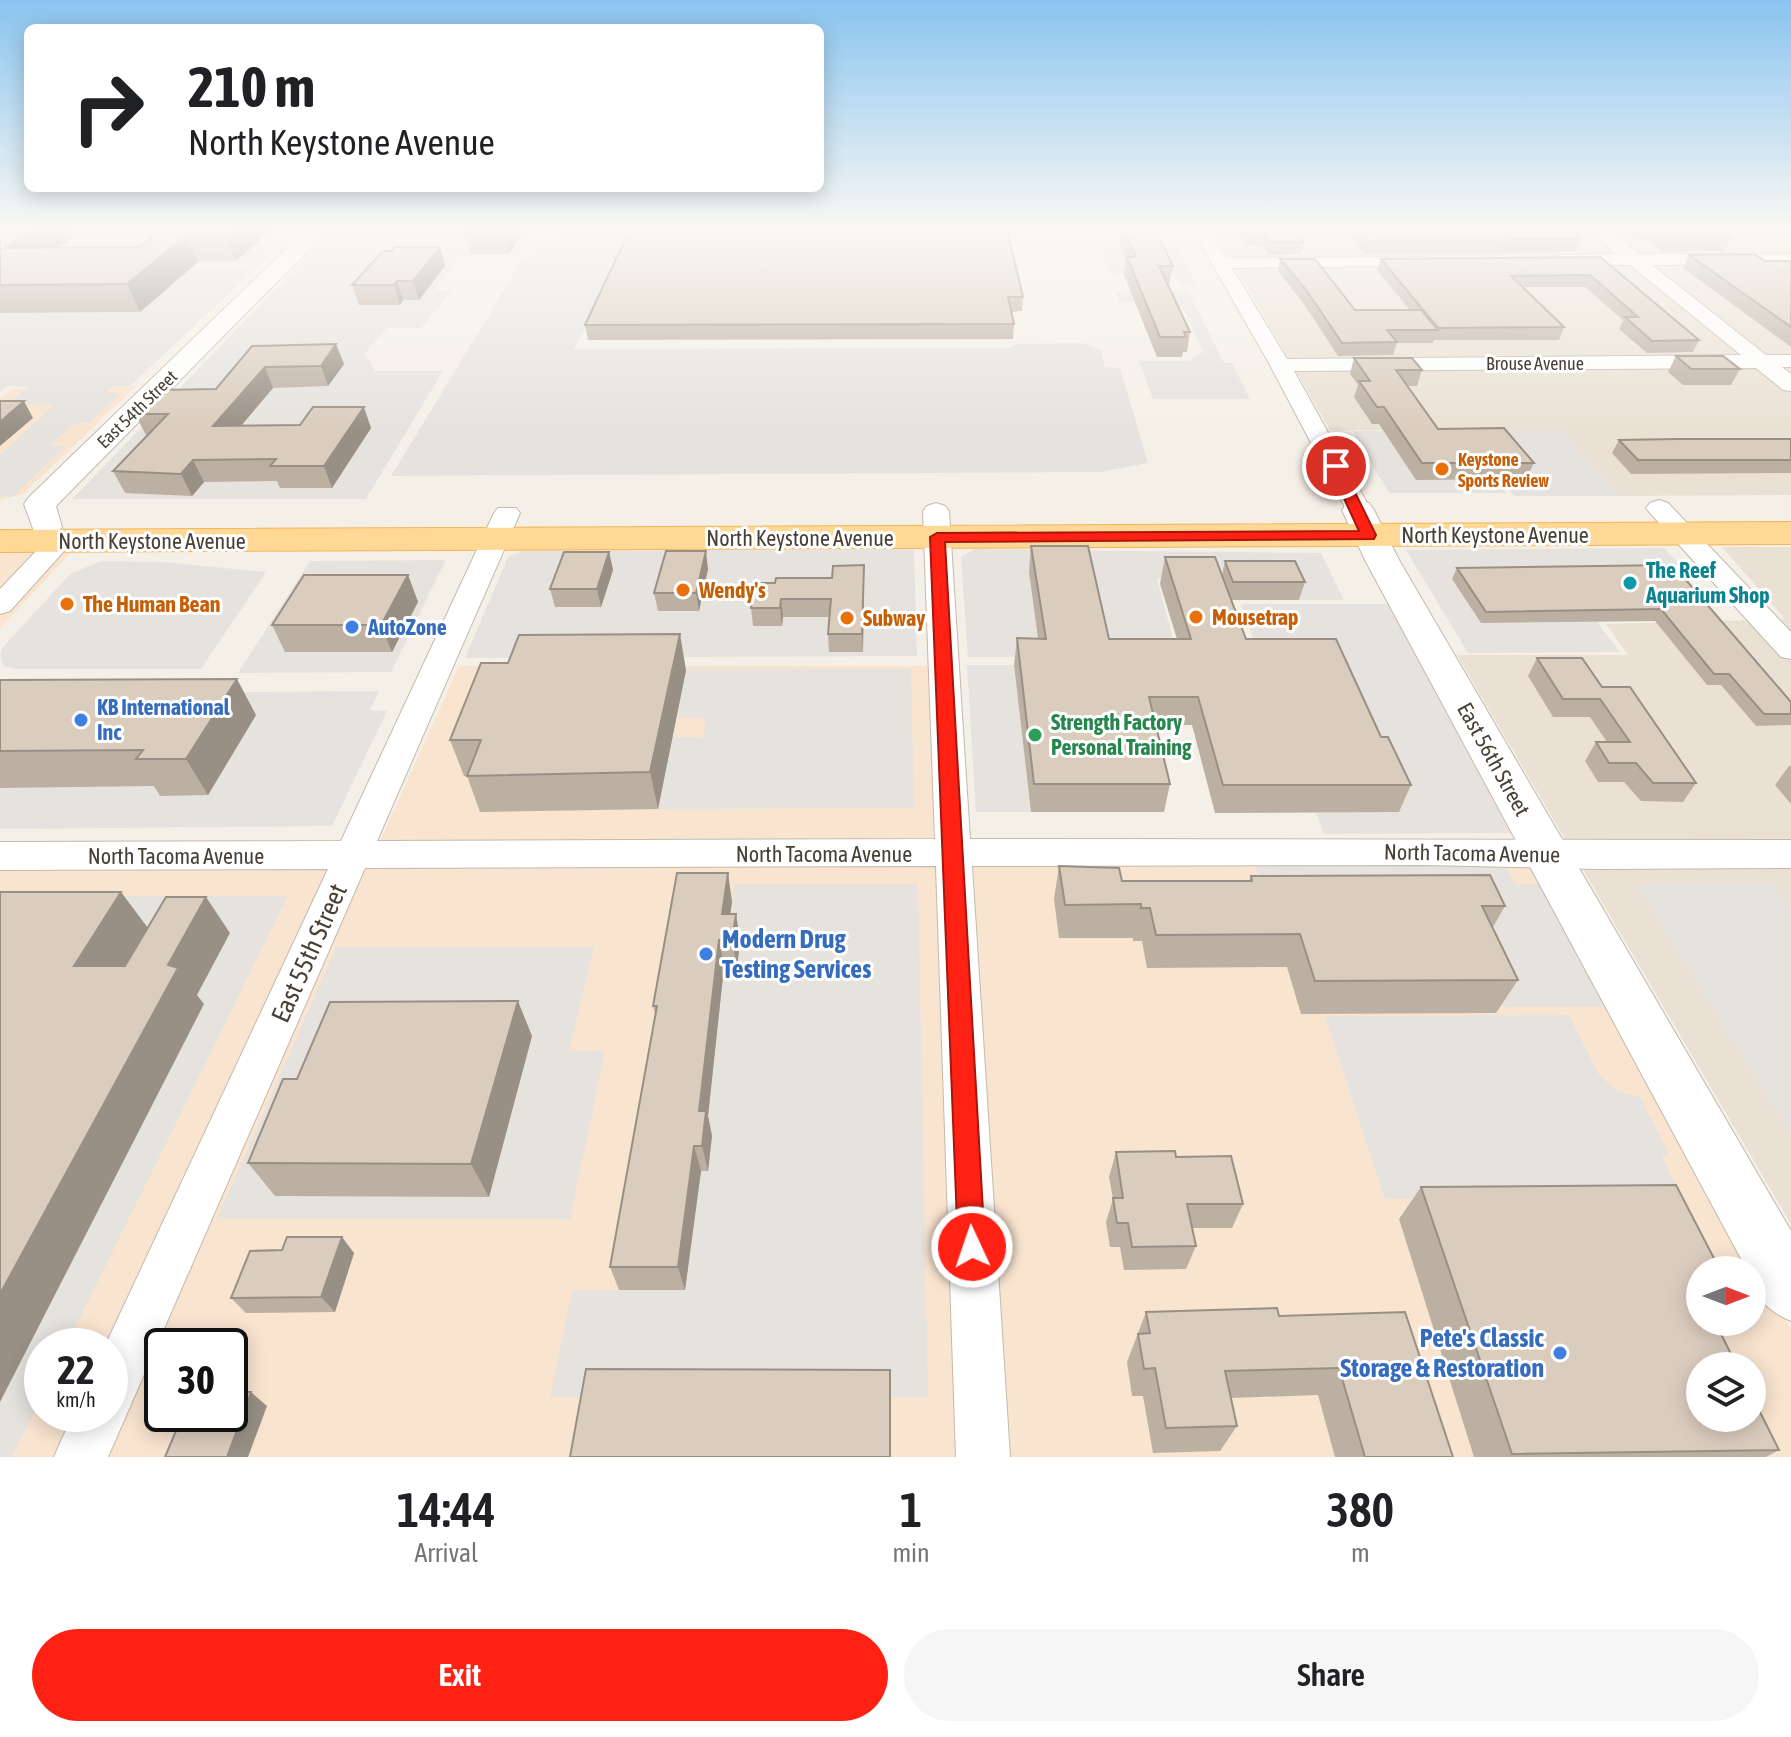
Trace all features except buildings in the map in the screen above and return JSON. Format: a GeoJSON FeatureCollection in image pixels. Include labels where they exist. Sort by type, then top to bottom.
{"type":"FeatureCollection","features":[{"type":"Feature","properties":{"kind":"main road","name":"North Keystone Avenue"},"geometry":{"type":"LineString","coordinates":[[1364,522],[1659,508],[1791,507]]}},
{"type":"Feature","properties":{"kind":"main road","name":"North Keystone Avenue"},"geometry":{"type":"LineString","coordinates":[[0,515],[46,528]]}},
{"type":"Feature","properties":{"kind":"main road","name":"North Keystone Avenue"},"geometry":{"type":"LineString","coordinates":[[0,541],[46,528],[1364,522],[1684,534],[1791,533]]}},
{"type":"Feature","properties":{"kind":"street","name":"East 54th Street"},"geometry":{"type":"LineString","coordinates":[[0,605],[52,550],[40,504],[252,295]]}},
{"type":"Feature","properties":{"kind":"street","name":"East 56th Street"},"geometry":{"type":"LineString","coordinates":[[1240,295],[1791,1290]]}},
{"type":"Feature","properties":{"kind":"street"},"geometry":{"type":"LineString","coordinates":[[1677,295],[1791,385]]}},
{"type":"Feature","properties":{"kind":"street","name":"Brouse Avenue"},"geometry":{"type":"LineString","coordinates":[[1280,365],[1791,361]]}},
{"type":"Feature","properties":{"kind":"street"},"geometry":{"type":"LineString","coordinates":[[1659,508],[1791,650]]}},
{"type":"Feature","properties":{"kind":"street"},"geometry":{"type":"LineString","coordinates":[[936,524],[983,1457]]}},
{"type":"Feature","properties":{"kind":"street","name":"East 55th Street"},"geometry":{"type":"LineString","coordinates":[[128,1353],[501,526]]}},
{"type":"Feature","properties":{"kind":"street","name":"North Tacoma Avenue"},"geometry":{"type":"LineString","coordinates":[[0,856],[1791,854]]}},
{"type":"Feature","properties":{"kind":"street"},"geometry":{"type":"LineString","coordinates":[[81,1457],[92,1432]]}},
{"type":"Feature","properties":{"kind":"shaded area"},"geometry":{"type":"Polygon","coordinates":[[[80,295],[227,295],[130,386],[113,386],[106,392],[120,394],[89,423],[75,423],[50,445],[66,446],[12,497],[0,497],[0,455],[54,405],[7,404],[28,387],[7,386],[0,392],[0,313],[140,312],[80,295]]]}},
{"type":"Feature","properties":{"kind":"shaded area"},"geometry":{"type":"Polygon","coordinates":[[[270,295],[449,295],[421,328],[387,328],[365,353],[375,371],[443,371],[366,499],[72,499],[270,295]]]}},
{"type":"Feature","properties":{"kind":"shaded area"},"geometry":{"type":"Polygon","coordinates":[[[501,295],[603,295],[574,349],[1009,348],[1017,344],[1082,343],[1101,350],[1105,367],[1120,368],[1148,463],[1101,472],[391,476],[501,295]]]}},
{"type":"Feature","properties":{"kind":"shaded area"},"geometry":{"type":"Polygon","coordinates":[[[1117,295],[1190,295],[1224,363],[1232,363],[1250,399],[1153,399],[1139,361],[1188,361],[1203,352],[1184,310],[1157,302],[1120,302],[1117,295]]]}},
{"type":"Feature","properties":{"kind":"shaded area"},"geometry":{"type":"Polygon","coordinates":[[[1252,295],[1791,295],[1791,495],[1619,496],[1562,431],[1330,430],[1252,295]]]}},
{"type":"Feature","properties":{"kind":"shaded area"},"geometry":{"type":"Polygon","coordinates":[[[136,386],[23,494],[0,500],[0,398],[12,389],[136,386]]]}},
{"type":"Feature","properties":{"kind":"shaded area"},"geometry":{"type":"Polygon","coordinates":[[[1352,431],[1460,431],[1506,493],[1389,493],[1352,431]]]}},
{"type":"Feature","properties":{"kind":"shaded area"},"geometry":{"type":"Polygon","coordinates":[[[1465,431],[1562,431],[1619,496],[1514,496],[1465,431]]]}},
{"type":"Feature","properties":{"kind":"shaded area"},"geometry":{"type":"Polygon","coordinates":[[[1722,547],[1791,547],[1791,1224],[1457,655],[1628,655],[1606,624],[1785,619],[1722,547]]]}},
{"type":"Feature","properties":{"kind":"shaded area"},"geometry":{"type":"Polygon","coordinates":[[[1664,548],[1690,576],[1453,579],[1481,623],[1597,622],[1620,652],[1468,653],[1406,550],[1664,548]]]}},
{"type":"Feature","properties":{"kind":"shaded area"},"geometry":{"type":"Polygon","coordinates":[[[914,549],[917,656],[465,658],[508,557],[522,551],[914,549]]]}},
{"type":"Feature","properties":{"kind":"shaded area"},"geometry":{"type":"Polygon","coordinates":[[[975,549],[1321,553],[1344,600],[1299,600],[1290,579],[1157,579],[1178,657],[968,657],[961,557],[975,549]]]}},
{"type":"Feature","properties":{"kind":"shaded area"},"geometry":{"type":"Polygon","coordinates":[[[0,552],[71,552],[0,629],[0,552]]]}},
{"type":"Feature","properties":{"kind":"shaded area"},"geometry":{"type":"Polygon","coordinates":[[[446,560],[391,672],[238,673],[310,561],[446,560]]]}},
{"type":"Feature","properties":{"kind":"shaded area"},"geometry":{"type":"Polygon","coordinates":[[[101,561],[163,562],[266,572],[201,669],[16,669],[3,666],[0,655],[3,647],[70,574],[101,561]]]}},
{"type":"Feature","properties":{"kind":"shaded area"},"geometry":{"type":"Polygon","coordinates":[[[1241,604],[1388,604],[1511,833],[1324,834],[1316,813],[1398,811],[1259,655],[1241,604]]]}},
{"type":"Feature","properties":{"kind":"shaded area"},"geometry":{"type":"Polygon","coordinates":[[[967,665],[1014,665],[1031,812],[976,812],[967,665]]]}},
{"type":"Feature","properties":{"kind":"shaded area"},"geometry":{"type":"Polygon","coordinates":[[[459,666],[934,666],[964,863],[1538,864],[1751,1256],[1686,1256],[1686,1336],[1766,1336],[1766,1284],[1791,1330],[1791,1457],[0,1457],[0,845],[377,848],[459,666]]]}},
{"type":"Feature","properties":{"kind":"shaded area"},"geometry":{"type":"Polygon","coordinates":[[[911,669],[914,808],[658,809],[672,737],[703,737],[706,718],[676,718],[686,670],[911,669]]]}},
{"type":"Feature","properties":{"kind":"shaded area"},"geometry":{"type":"Polygon","coordinates":[[[379,691],[370,710],[387,711],[332,826],[0,829],[0,694],[379,691]]]}},
{"type":"Feature","properties":{"kind":"shaded area"},"geometry":{"type":"Polygon","coordinates":[[[1255,863],[1504,863],[1515,884],[1540,884],[1606,1007],[1494,1007],[1269,909],[1255,863]]]}},
{"type":"Feature","properties":{"kind":"shaded area"},"geometry":{"type":"Polygon","coordinates":[[[734,884],[918,884],[928,1397],[550,1397],[572,1290],[685,1290],[701,1171],[708,1171],[712,1137],[705,1136],[716,1050],[695,1049],[715,1032],[724,967],[737,966],[740,942],[727,941],[734,884]]]}},
{"type":"Feature","properties":{"kind":"shaded area"},"geometry":{"type":"Polygon","coordinates":[[[1636,884],[1772,884],[1791,910],[1791,1136],[1636,884]]]}},
{"type":"Feature","properties":{"kind":"shaded area"},"geometry":{"type":"Polygon","coordinates":[[[0,896],[288,896],[75,1328],[24,1328],[24,1432],[12,1457],[0,1457],[0,896]]]}},
{"type":"Feature","properties":{"kind":"shaded area"},"geometry":{"type":"Polygon","coordinates":[[[336,947],[594,947],[569,1051],[605,1051],[570,1219],[217,1219],[336,947]]]}},
{"type":"Feature","properties":{"kind":"shaded area"},"geometry":{"type":"Polygon","coordinates":[[[1569,1015],[1599,1075],[1615,1090],[1640,1097],[1669,1153],[1661,1156],[1684,1200],[1385,1199],[1325,1016],[1569,1015]]]}},
{"type":"Feature","properties":{"kind":"place","name":"Keystone Sports Review"},"geometry":{"type":"Point","coordinates":[1442,469]}},
{"type":"Feature","properties":{"kind":"place","name":"The Reef Aquarium Shop"},"geometry":{"type":"Point","coordinates":[1630,583]}},
{"type":"Feature","properties":{"kind":"place","name":"Wendy's"},"geometry":{"type":"Point","coordinates":[683,590]}},
{"type":"Feature","properties":{"kind":"place","name":"The Human Bean"},"geometry":{"type":"Point","coordinates":[67,604]}},
{"type":"Feature","properties":{"kind":"place","name":"Mousetrap"},"geometry":{"type":"Point","coordinates":[1196,617]}},
{"type":"Feature","properties":{"kind":"place","name":"Subway"},"geometry":{"type":"Point","coordinates":[847,618]}},
{"type":"Feature","properties":{"kind":"place","name":"AutoZone"},"geometry":{"type":"Point","coordinates":[352,627]}},
{"type":"Feature","properties":{"kind":"place","name":"KB International Inc"},"geometry":{"type":"Point","coordinates":[81,720]}},
{"type":"Feature","properties":{"kind":"place","name":"Strength Factory Personal Training"},"geometry":{"type":"Point","coordinates":[1035,735]}},
{"type":"Feature","properties":{"kind":"place","name":"Modern Drug Testing Services"},"geometry":{"type":"Point","coordinates":[706,954]}},
{"type":"Feature","properties":{"kind":"place","name":"Pete's Classic Storage & Restoration"},"geometry":{"type":"Point","coordinates":[1560,1353]}},
{"type":"Feature","properties":{"kind":"route"},"geometry":{"type":"LineString","coordinates":[[972,1247],[937,537],[1369,535],[1336,466]]}}]}
